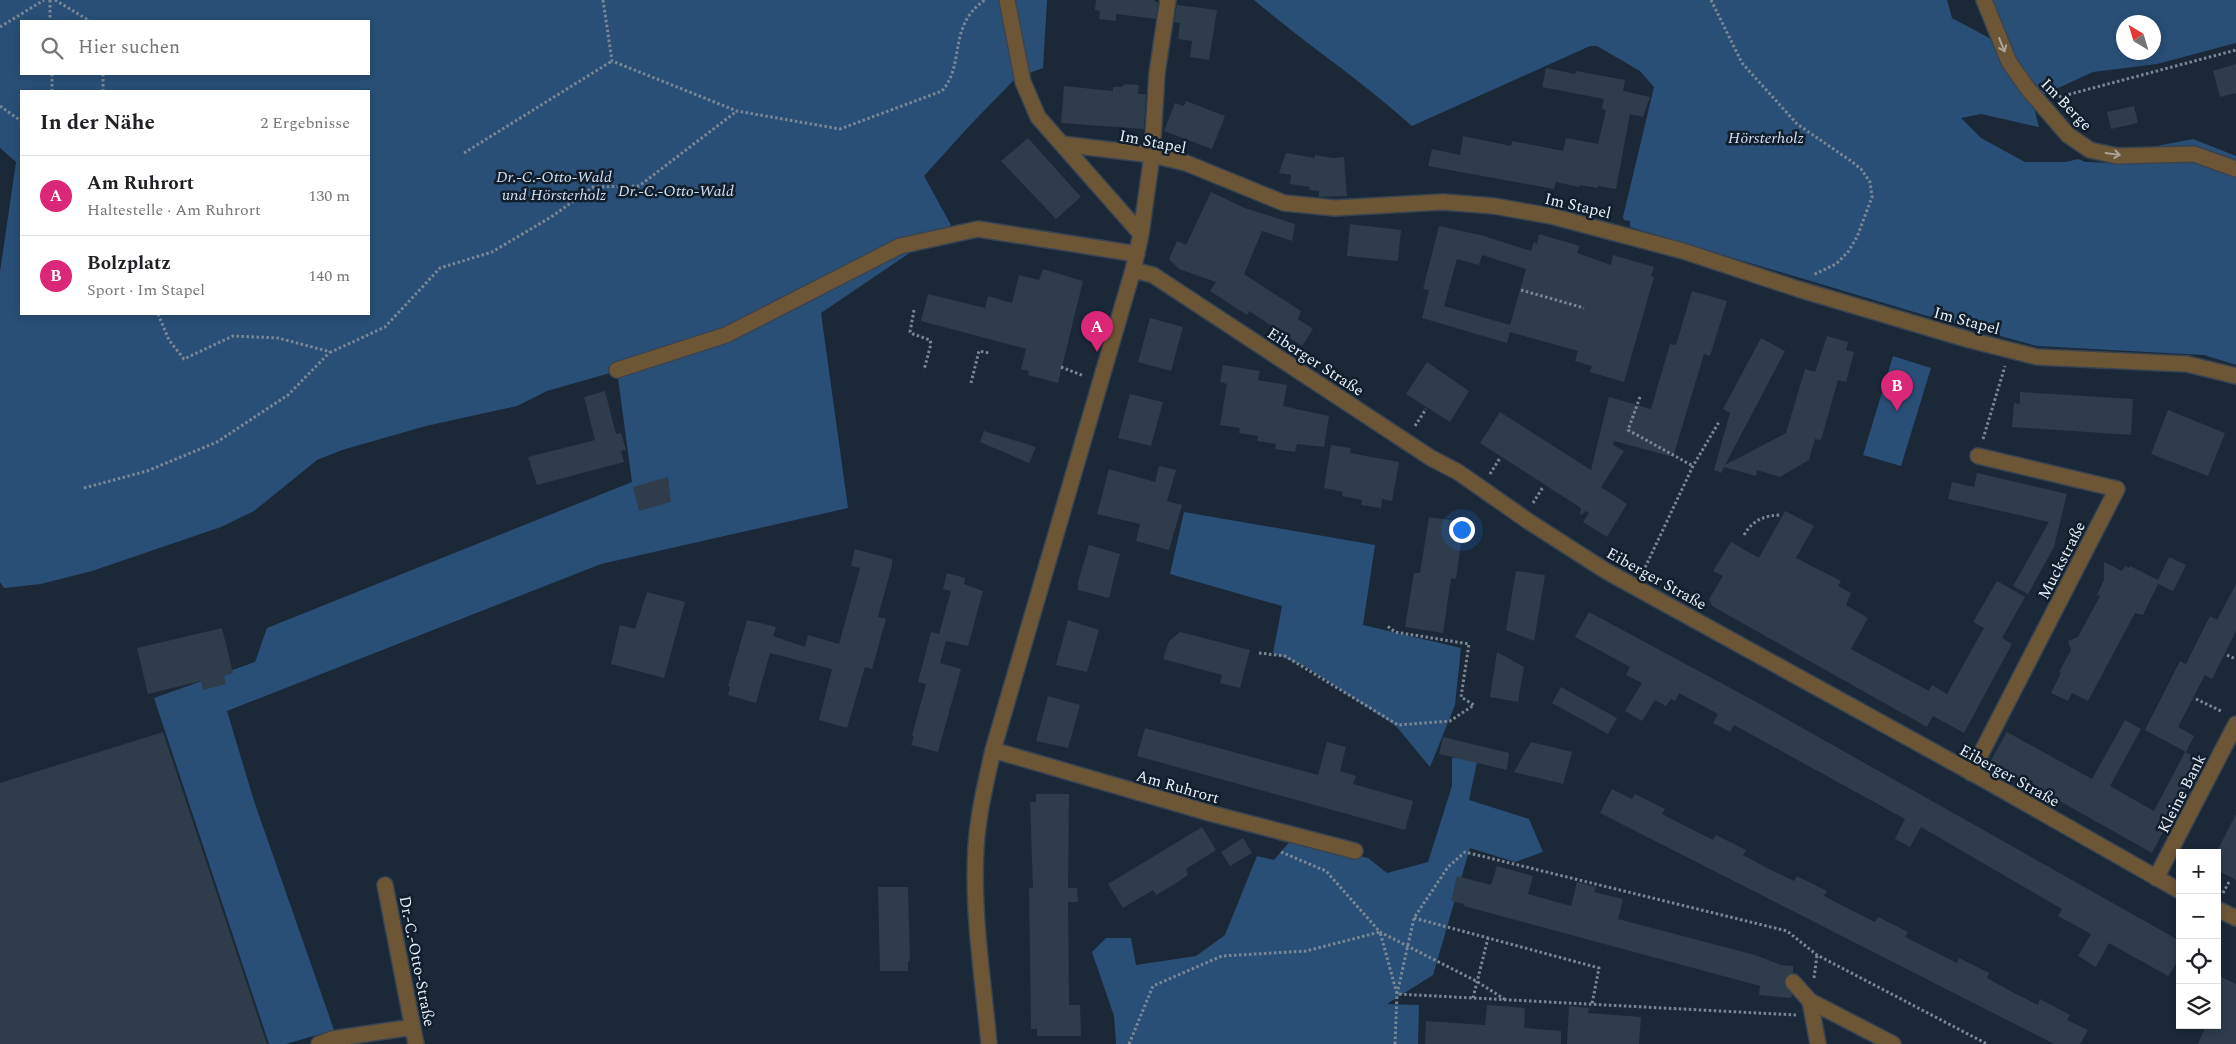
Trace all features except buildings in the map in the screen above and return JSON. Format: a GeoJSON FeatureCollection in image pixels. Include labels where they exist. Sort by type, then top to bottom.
{"type":"FeatureCollection","features":[{"type":"Feature","properties":{"kind":"street"},"geometry":{"type":"LineString","coordinates":[[1006,0],[1023,82],[1034,111],[1042,123],[1141,234]]}},
{"type":"Feature","properties":{"kind":"street"},"geometry":{"type":"LineString","coordinates":[[989,1044],[977,911],[976,849],[980,811],[993,750],[1137,254],[1152,155],[1157,73],[1168,0]]}},
{"type":"Feature","properties":{"kind":"street","name":"Im Berge"},"geometry":{"type":"LineString","coordinates":[[1984,0],[2009,62],[2039,103],[2068,135],[2090,150],[2117,156],[2194,154],[2236,169]]}},
{"type":"Feature","properties":{"kind":"street","name":"Im Stapel"},"geometry":{"type":"LineString","coordinates":[[1062,144],[1152,155],[1186,163],[1284,203],[1335,208],[1443,202],[1494,206],[1551,216],[1683,251],[1798,289],[2010,350],[2037,356],[2187,364],[2236,376]]}},
{"type":"Feature","properties":{"kind":"street"},"geometry":{"type":"LineString","coordinates":[[617,370],[726,335],[900,246],[978,229],[1137,254]]}},
{"type":"Feature","properties":{"kind":"street","name":"Eiberger Straße"},"geometry":{"type":"LineString","coordinates":[[1133,270],[1153,275],[1431,458],[1458,472],[1606,570],[2176,889]]}},
{"type":"Feature","properties":{"kind":"street","name":"Muckstraße"},"geometry":{"type":"LineString","coordinates":[[1970,773],[2117,489],[1978,456]]}},
{"type":"Feature","properties":{"kind":"street","name":"Kleine Bank"},"geometry":{"type":"LineString","coordinates":[[2156,878],[2232,719]]}},
{"type":"Feature","properties":{"kind":"street","name":"Am Ruhrort"},"geometry":{"type":"LineString","coordinates":[[993,750],[1213,814],[1355,851]]}},
{"type":"Feature","properties":{"kind":"street","name":"Dr.-C.-Otto-Straße"},"geometry":{"type":"LineString","coordinates":[[386,884],[416,1044]]}},
{"type":"Feature","properties":{"kind":"street"},"geometry":{"type":"LineString","coordinates":[[2221,911],[2236,918]]}},
{"type":"Feature","properties":{"kind":"street"},"geometry":{"type":"LineString","coordinates":[[1793,982],[1810,1001],[1892,1044]]}},
{"type":"Feature","properties":{"kind":"street"},"geometry":{"type":"LineString","coordinates":[[1810,1001],[1818,1044]]}},
{"type":"Feature","properties":{"kind":"street"},"geometry":{"type":"LineString","coordinates":[[320,1044],[332,1039],[413,1027]]}},
{"type":"Feature","properties":{"kind":"path"},"geometry":{"type":"LineString","coordinates":[[0,27],[44,0]]}},
{"type":"Feature","properties":{"kind":"path"},"geometry":{"type":"LineString","coordinates":[[50,0],[50,20]]}},
{"type":"Feature","properties":{"kind":"path"},"geometry":{"type":"LineString","coordinates":[[56,0],[88,20]]}},
{"type":"Feature","properties":{"kind":"path"},"geometry":{"type":"LineString","coordinates":[[603,0],[612,61]]}},
{"type":"Feature","properties":{"kind":"path"},"geometry":{"type":"LineString","coordinates":[[612,61],[738,111],[840,129],[942,91],[951,80],[960,32],[974,8],[985,0]]}},
{"type":"Feature","properties":{"kind":"path"},"geometry":{"type":"LineString","coordinates":[[1711,0],[1742,63],[1797,124],[1861,169],[1873,189],[1872,197],[1857,237],[1848,252],[1836,264],[1817,272],[1798,289]]}},
{"type":"Feature","properties":{"kind":"path"},"geometry":{"type":"LineString","coordinates":[[2039,103],[2236,50]]}},
{"type":"Feature","properties":{"kind":"path"},"geometry":{"type":"LineString","coordinates":[[464,153],[612,61]]}},
{"type":"Feature","properties":{"kind":"path"},"geometry":{"type":"LineString","coordinates":[[52,75],[52,90]]}},
{"type":"Feature","properties":{"kind":"path"},"geometry":{"type":"LineString","coordinates":[[103,75],[103,90]]}},
{"type":"Feature","properties":{"kind":"path"},"geometry":{"type":"LineString","coordinates":[[0,106],[20,120]]}},
{"type":"Feature","properties":{"kind":"path"},"geometry":{"type":"LineString","coordinates":[[84,488],[147,471],[217,442],[288,394],[331,352],[385,327],[440,268],[492,252],[551,217],[593,187],[639,186],[738,111]]}},
{"type":"Feature","properties":{"kind":"path"},"geometry":{"type":"LineString","coordinates":[[1521,290],[1584,308]]}},
{"type":"Feature","properties":{"kind":"path"},"geometry":{"type":"LineString","coordinates":[[914,310],[910,332],[930,340],[931,344],[924,370]]}},
{"type":"Feature","properties":{"kind":"path"},"geometry":{"type":"LineString","coordinates":[[158,315],[169,340],[184,359],[233,336],[278,338],[331,352]]}},
{"type":"Feature","properties":{"kind":"path"},"geometry":{"type":"LineString","coordinates":[[1978,456],[2010,350]]}},
{"type":"Feature","properties":{"kind":"path"},"geometry":{"type":"LineString","coordinates":[[971,383],[979,351],[989,353]]}},
{"type":"Feature","properties":{"kind":"path"},"geometry":{"type":"LineString","coordinates":[[1640,398],[1628,430],[1693,466]]}},
{"type":"Feature","properties":{"kind":"path"},"geometry":{"type":"LineString","coordinates":[[1636,587],[1693,466],[1719,422]]}},
{"type":"Feature","properties":{"kind":"path"},"geometry":{"type":"LineString","coordinates":[[1744,535],[1751,523],[1771,515],[1780,515]]}},
{"type":"Feature","properties":{"kind":"path"},"geometry":{"type":"LineString","coordinates":[[1259,654],[1285,656],[1398,725],[1450,722],[1474,705],[1461,697],[1469,644],[1395,632],[1386,624]]}},
{"type":"Feature","properties":{"kind":"path"},"geometry":{"type":"LineString","coordinates":[[2227,655],[2236,659]]}},
{"type":"Feature","properties":{"kind":"path"},"geometry":{"type":"LineString","coordinates":[[2196,698],[2232,719]]}},
{"type":"Feature","properties":{"kind":"path"},"geometry":{"type":"LineString","coordinates":[[1281,852],[1326,871],[1380,932],[1476,981],[1506,1000]]}},
{"type":"Feature","properties":{"kind":"path"},"geometry":{"type":"LineString","coordinates":[[1395,1044],[1398,994],[1414,918],[1448,867],[1465,852],[1787,931],[1817,955],[1987,1044]]}},
{"type":"Feature","properties":{"kind":"path"},"geometry":{"type":"LineString","coordinates":[[1414,918],[1599,968],[1592,1004]]}},
{"type":"Feature","properties":{"kind":"path"},"geometry":{"type":"LineString","coordinates":[[1380,932],[1398,994]]}},
{"type":"Feature","properties":{"kind":"path"},"geometry":{"type":"LineString","coordinates":[[1129,1044],[1153,986],[1222,956],[1306,951],[1380,932]]}},
{"type":"Feature","properties":{"kind":"path"},"geometry":{"type":"LineString","coordinates":[[1473,998],[1488,938]]}},
{"type":"Feature","properties":{"kind":"path"},"geometry":{"type":"LineString","coordinates":[[1398,994],[1796,1015],[1810,1001],[1817,955]]}},
{"type":"Feature","properties":{"kind":"green space","name":"Dr.-C.-Otto-Wald"},"geometry":{"type":"Polygon","coordinates":[[[0,0],[1047,0],[1043,68],[1016,78],[924,176],[951,225],[821,313],[848,508],[601,564],[227,711],[254,801],[334,1030],[286,1044],[269,1044],[154,698],[255,662],[267,628],[632,482],[617,371],[547,391],[517,406],[426,426],[342,450],[317,460],[254,511],[221,527],[92,571],[41,584],[4,588],[0,582],[0,272],[16,162],[0,148],[0,0]]]}},
{"type":"Feature","properties":{"kind":"green space","name":"Hörsterholz"},"geometry":{"type":"Polygon","coordinates":[[[1254,0],[1947,0],[1952,18],[2006,47],[1993,0],[2236,0],[2236,43],[2157,64],[2093,72],[2032,100],[2039,127],[1981,114],[1961,118],[1981,138],[2025,162],[2066,162],[2078,159],[2086,162],[2111,163],[2142,149],[2193,139],[2236,156],[2236,365],[2204,355],[2037,346],[1924,315],[1630,227],[1630,221],[1624,220],[1623,217],[1654,87],[1640,71],[1597,46],[1590,46],[1412,126],[1254,0]]]}},
{"type":"Feature","properties":{"kind":"green space"},"geometry":{"type":"Polygon","coordinates":[[[1893,356],[1931,368],[1901,466],[1863,455],[1893,356]]]}},
{"type":"Feature","properties":{"kind":"green space"},"geometry":{"type":"Polygon","coordinates":[[[1184,512],[1375,545],[1363,625],[1461,648],[1455,705],[1430,767],[1396,726],[1306,667],[1273,653],[1282,606],[1170,574],[1184,512]]]}},
{"type":"Feature","properties":{"kind":"green space"},"geometry":{"type":"Polygon","coordinates":[[[1478,757],[1469,800],[1529,819],[1543,852],[1515,862],[1470,848],[1433,975],[1387,1004],[1419,1005],[1418,1044],[1116,1044],[1114,1016],[1092,952],[1106,938],[1131,938],[1136,965],[1196,956],[1225,935],[1257,856],[1274,860],[1291,840],[1368,858],[1387,873],[1428,862],[1452,786],[1452,758],[1478,757]]]}},
{"type":"Feature","properties":{"kind":"place","name":"Am Ruhrort"},"geometry":{"type":"Point","coordinates":[1097,352]}},
{"type":"Feature","properties":{"kind":"place","name":"Bolzplatz"},"geometry":{"type":"Point","coordinates":[1897,411]}},
{"type":"Feature","properties":{"kind":"park label","name":"Dr.-C.-Otto-Wald und Hörsterholz"},"geometry":{"type":"Point","coordinates":[554,185]}}]}
